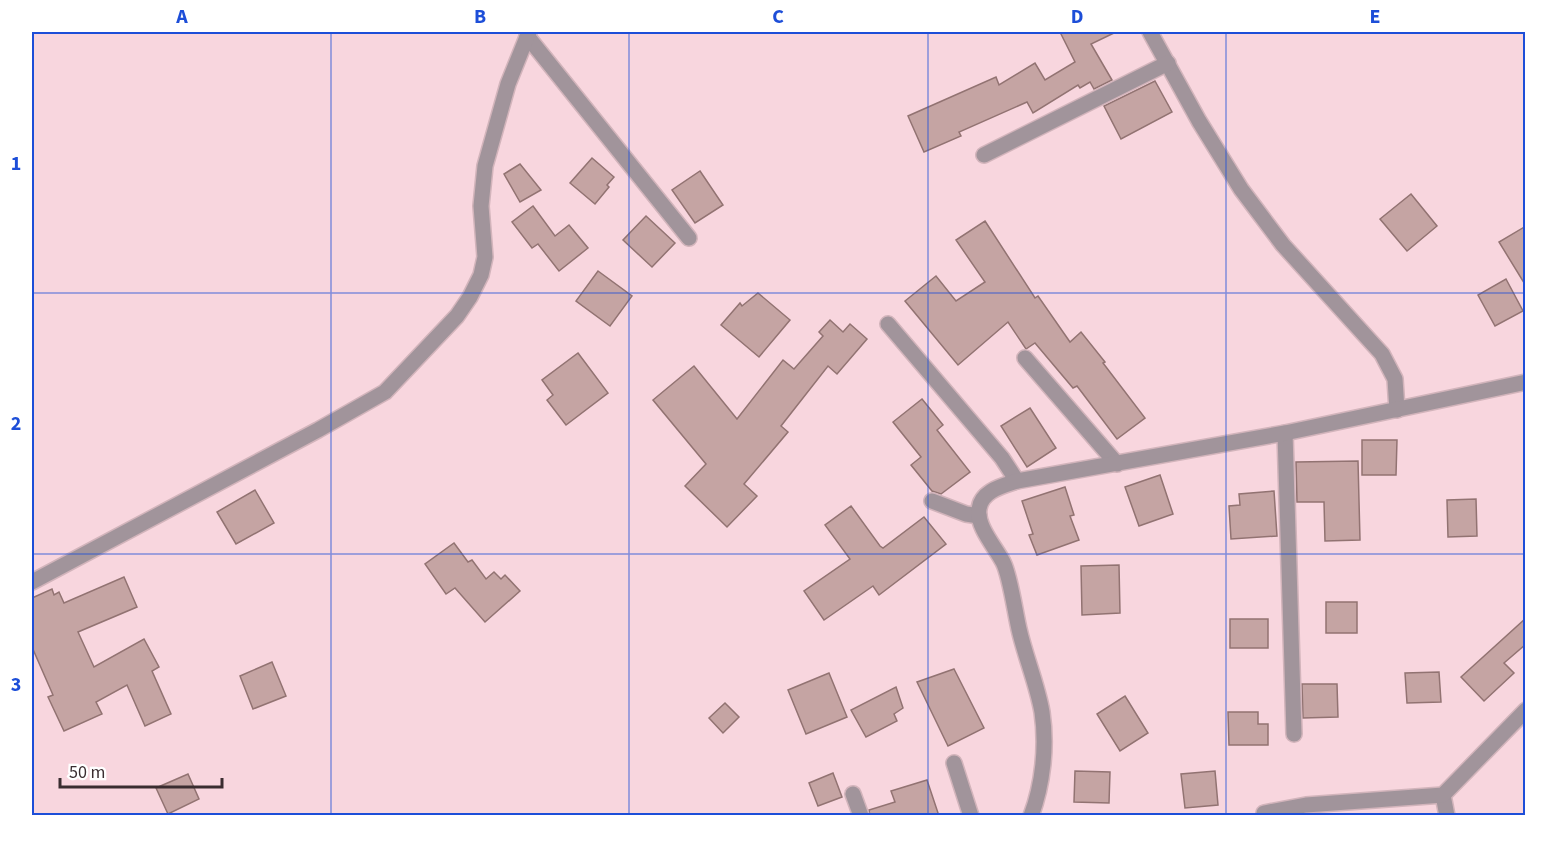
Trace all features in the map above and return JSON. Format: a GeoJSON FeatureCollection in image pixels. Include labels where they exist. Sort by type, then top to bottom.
{"type":"FeatureCollection","features":[{"type":"Feature","properties":{"kind":"street"},"geometry":{"type":"LineString","coordinates":[[1150,32],[1199,122],[1241,189],[1283,245],[1382,354],[1395,379],[1397,410]]}},
{"type":"Feature","properties":{"kind":"street"},"geometry":{"type":"LineString","coordinates":[[32,582],[385,392],[457,316],[481,275],[485,257],[481,206],[485,166],[508,84],[528,34],[689,238]]}},
{"type":"Feature","properties":{"kind":"street"},"geometry":{"type":"LineString","coordinates":[[984,155],[1168,63]]}},
{"type":"Feature","properties":{"kind":"street"},"geometry":{"type":"LineString","coordinates":[[888,324],[1002,459],[1017,481]]}},
{"type":"Feature","properties":{"kind":"street"},"geometry":{"type":"LineString","coordinates":[[1025,358],[1117,464]]}},
{"type":"Feature","properties":{"kind":"street"},"geometry":{"type":"LineString","coordinates":[[1031,816],[1041,778],[1042,712],[1021,638],[1004,563],[992,547],[979,516],[979,507],[984,497],[998,487],[1017,481],[1285,433],[1526,381]]}},
{"type":"Feature","properties":{"kind":"street"},"geometry":{"type":"LineString","coordinates":[[1285,433],[1294,734]]}},
{"type":"Feature","properties":{"kind":"street"},"geometry":{"type":"LineString","coordinates":[[932,501],[966,514],[979,516]]}},
{"type":"Feature","properties":{"kind":"street"},"geometry":{"type":"LineString","coordinates":[[1264,813],[1443,795],[1526,710]]}},
{"type":"Feature","properties":{"kind":"street"},"geometry":{"type":"LineString","coordinates":[[954,763],[971,816]]}},
{"type":"Feature","properties":{"kind":"street"},"geometry":{"type":"LineString","coordinates":[[853,794],[861,816]]}},
{"type":"Feature","properties":{"kind":"street"},"geometry":{"type":"LineString","coordinates":[[1443,795],[1448,816]]}},
{"type":"Feature","properties":{"kind":"building"},"geometry":{"type":"Polygon","coordinates":[[[1060,32],[1116,32],[1091,44],[1112,80],[1094,89],[1090,82],[1080,88],[1078,85],[1033,113],[1027,102],[959,132],[961,136],[924,152],[908,116],[996,77],[999,85],[1035,63],[1045,80],[1075,62],[1060,32]]]}},
{"type":"Feature","properties":{"kind":"building"},"geometry":{"type":"Polygon","coordinates":[[[1155,81],[1172,112],[1121,139],[1104,106],[1155,81]]]}},
{"type":"Feature","properties":{"kind":"building"},"geometry":{"type":"Polygon","coordinates":[[[592,158],[614,177],[595,204],[570,183],[592,158]]]}},
{"type":"Feature","properties":{"kind":"building"},"geometry":{"type":"Polygon","coordinates":[[[520,164],[541,190],[520,202],[504,174],[520,164]]]}},
{"type":"Feature","properties":{"kind":"building"},"geometry":{"type":"Polygon","coordinates":[[[700,171],[723,205],[695,223],[672,190],[700,171]]]}},
{"type":"Feature","properties":{"kind":"building"},"geometry":{"type":"Polygon","coordinates":[[[1411,194],[1437,226],[1407,251],[1380,219],[1411,194]]]}},
{"type":"Feature","properties":{"kind":"building"},"geometry":{"type":"Polygon","coordinates":[[[533,206],[555,236],[569,225],[588,248],[559,271],[538,244],[532,248],[512,222],[533,206]]]}},
{"type":"Feature","properties":{"kind":"building"},"geometry":{"type":"Polygon","coordinates":[[[646,216],[675,243],[652,267],[623,240],[646,216]]]}},
{"type":"Feature","properties":{"kind":"building"},"geometry":{"type":"Polygon","coordinates":[[[985,221],[1035,298],[1038,296],[1070,342],[1081,332],[1145,418],[1117,439],[1077,386],[1073,388],[1035,343],[1026,349],[1008,322],[958,365],[905,301],[936,276],[956,301],[985,282],[956,240],[985,221]]]}},
{"type":"Feature","properties":{"kind":"building"},"geometry":{"type":"Polygon","coordinates":[[[1526,226],[1526,286],[1499,242],[1526,226]]]}},
{"type":"Feature","properties":{"kind":"building"},"geometry":{"type":"Polygon","coordinates":[[[598,271],[632,296],[610,326],[576,301],[598,271]]]}},
{"type":"Feature","properties":{"kind":"building"},"geometry":{"type":"Polygon","coordinates":[[[1506,279],[1523,311],[1495,326],[1478,295],[1506,279]]]}},
{"type":"Feature","properties":{"kind":"building"},"geometry":{"type":"Polygon","coordinates":[[[758,293],[790,320],[759,357],[721,325],[740,303],[742,306],[758,293]]]}},
{"type":"Feature","properties":{"kind":"building"},"geometry":{"type":"Polygon","coordinates":[[[830,320],[843,332],[850,324],[867,339],[837,374],[828,366],[781,426],[788,432],[744,484],[757,496],[727,527],[685,486],[706,464],[653,400],[694,366],[737,419],[783,360],[794,369],[823,336],[819,332],[830,320]]]}},
{"type":"Feature","properties":{"kind":"building"},"geometry":{"type":"Polygon","coordinates":[[[578,353],[608,393],[566,425],[547,400],[553,395],[542,380],[578,353]]]}},
{"type":"Feature","properties":{"kind":"building"},"geometry":{"type":"Polygon","coordinates":[[[922,399],[943,425],[937,430],[970,472],[941,494],[932,491],[911,465],[921,457],[893,422],[922,399]]]}},
{"type":"Feature","properties":{"kind":"building"},"geometry":{"type":"Polygon","coordinates":[[[1030,408],[1056,448],[1027,467],[1001,426],[1030,408]]]}},
{"type":"Feature","properties":{"kind":"building"},"geometry":{"type":"Polygon","coordinates":[[[1362,440],[1397,440],[1396,475],[1362,475],[1362,440]]]}},
{"type":"Feature","properties":{"kind":"building"},"geometry":{"type":"Polygon","coordinates":[[[1358,461],[1360,540],[1325,541],[1324,502],[1297,502],[1296,462],[1358,461]]]}},
{"type":"Feature","properties":{"kind":"building"},"geometry":{"type":"Polygon","coordinates":[[[1160,475],[1173,514],[1139,526],[1125,487],[1160,475]]]}},
{"type":"Feature","properties":{"kind":"building"},"geometry":{"type":"Polygon","coordinates":[[[1065,487],[1074,515],[1070,516],[1079,540],[1037,555],[1029,535],[1033,534],[1022,501],[1065,487]]]}},
{"type":"Feature","properties":{"kind":"building"},"geometry":{"type":"Polygon","coordinates":[[[255,490],[274,523],[236,544],[217,512],[255,490]]]}},
{"type":"Feature","properties":{"kind":"building"},"geometry":{"type":"Polygon","coordinates":[[[1274,491],[1277,536],[1231,539],[1229,506],[1240,505],[1239,494],[1274,491]]]}},
{"type":"Feature","properties":{"kind":"building"},"geometry":{"type":"Polygon","coordinates":[[[1476,499],[1477,536],[1448,537],[1447,500],[1476,499]]]}},
{"type":"Feature","properties":{"kind":"building"},"geometry":{"type":"Polygon","coordinates":[[[851,506],[883,548],[924,517],[946,544],[879,595],[873,586],[824,620],[804,591],[850,559],[825,525],[851,506]]]}},
{"type":"Feature","properties":{"kind":"building"},"geometry":{"type":"Polygon","coordinates":[[[454,543],[468,562],[472,560],[486,579],[494,572],[501,579],[505,575],[520,591],[485,622],[455,588],[446,594],[425,564],[454,543]]]}},
{"type":"Feature","properties":{"kind":"building"},"geometry":{"type":"Polygon","coordinates":[[[1119,565],[1120,613],[1082,615],[1081,566],[1119,565]]]}},
{"type":"Feature","properties":{"kind":"building"},"geometry":{"type":"Polygon","coordinates":[[[124,577],[137,607],[78,632],[94,667],[144,639],[159,667],[152,671],[171,714],[145,726],[127,685],[96,702],[102,714],[64,731],[48,697],[53,695],[32,647],[32,598],[52,589],[54,595],[59,592],[64,603],[124,577]]]}},
{"type":"Feature","properties":{"kind":"building"},"geometry":{"type":"Polygon","coordinates":[[[1326,602],[1357,602],[1357,633],[1326,633],[1326,602]]]}},
{"type":"Feature","properties":{"kind":"building"},"geometry":{"type":"Polygon","coordinates":[[[1526,618],[1526,644],[1504,663],[1514,673],[1484,701],[1461,677],[1526,618]]]}},
{"type":"Feature","properties":{"kind":"building"},"geometry":{"type":"Polygon","coordinates":[[[1230,619],[1268,619],[1268,648],[1230,648],[1230,619]]]}},
{"type":"Feature","properties":{"kind":"building"},"geometry":{"type":"Polygon","coordinates":[[[272,662],[286,696],[253,709],[240,676],[272,662]]]}},
{"type":"Feature","properties":{"kind":"building"},"geometry":{"type":"Polygon","coordinates":[[[954,669],[984,728],[948,746],[917,682],[954,669]]]}},
{"type":"Feature","properties":{"kind":"building"},"geometry":{"type":"Polygon","coordinates":[[[1439,672],[1441,702],[1407,703],[1405,673],[1439,672]]]}},
{"type":"Feature","properties":{"kind":"building"},"geometry":{"type":"Polygon","coordinates":[[[829,673],[847,717],[806,734],[788,690],[829,673]]]}},
{"type":"Feature","properties":{"kind":"building"},"geometry":{"type":"Polygon","coordinates":[[[1302,684],[1337,684],[1338,717],[1303,718],[1302,684]]]}},
{"type":"Feature","properties":{"kind":"building"},"geometry":{"type":"Polygon","coordinates":[[[896,687],[903,708],[894,714],[897,721],[866,737],[851,710],[896,687]]]}},
{"type":"Feature","properties":{"kind":"building"},"geometry":{"type":"Polygon","coordinates":[[[1125,696],[1148,733],[1120,751],[1097,714],[1125,696]]]}},
{"type":"Feature","properties":{"kind":"building"},"geometry":{"type":"Polygon","coordinates":[[[725,703],[739,717],[723,733],[709,718],[725,703]]]}},
{"type":"Feature","properties":{"kind":"building"},"geometry":{"type":"Polygon","coordinates":[[[1228,712],[1258,712],[1258,724],[1268,724],[1268,745],[1229,745],[1228,712]]]}},
{"type":"Feature","properties":{"kind":"building"},"geometry":{"type":"Polygon","coordinates":[[[1075,771],[1110,772],[1109,803],[1074,802],[1075,771]]]}},
{"type":"Feature","properties":{"kind":"building"},"geometry":{"type":"Polygon","coordinates":[[[1215,771],[1218,805],[1185,808],[1181,774],[1215,771]]]}},
{"type":"Feature","properties":{"kind":"building"},"geometry":{"type":"Polygon","coordinates":[[[833,773],[842,797],[818,806],[809,783],[833,773]]]}},
{"type":"Feature","properties":{"kind":"building"},"geometry":{"type":"Polygon","coordinates":[[[188,774],[199,799],[168,814],[156,788],[188,774]]]}},
{"type":"Feature","properties":{"kind":"building"},"geometry":{"type":"Polygon","coordinates":[[[927,780],[939,816],[870,816],[869,810],[895,802],[891,791],[927,780]]]}}]}
